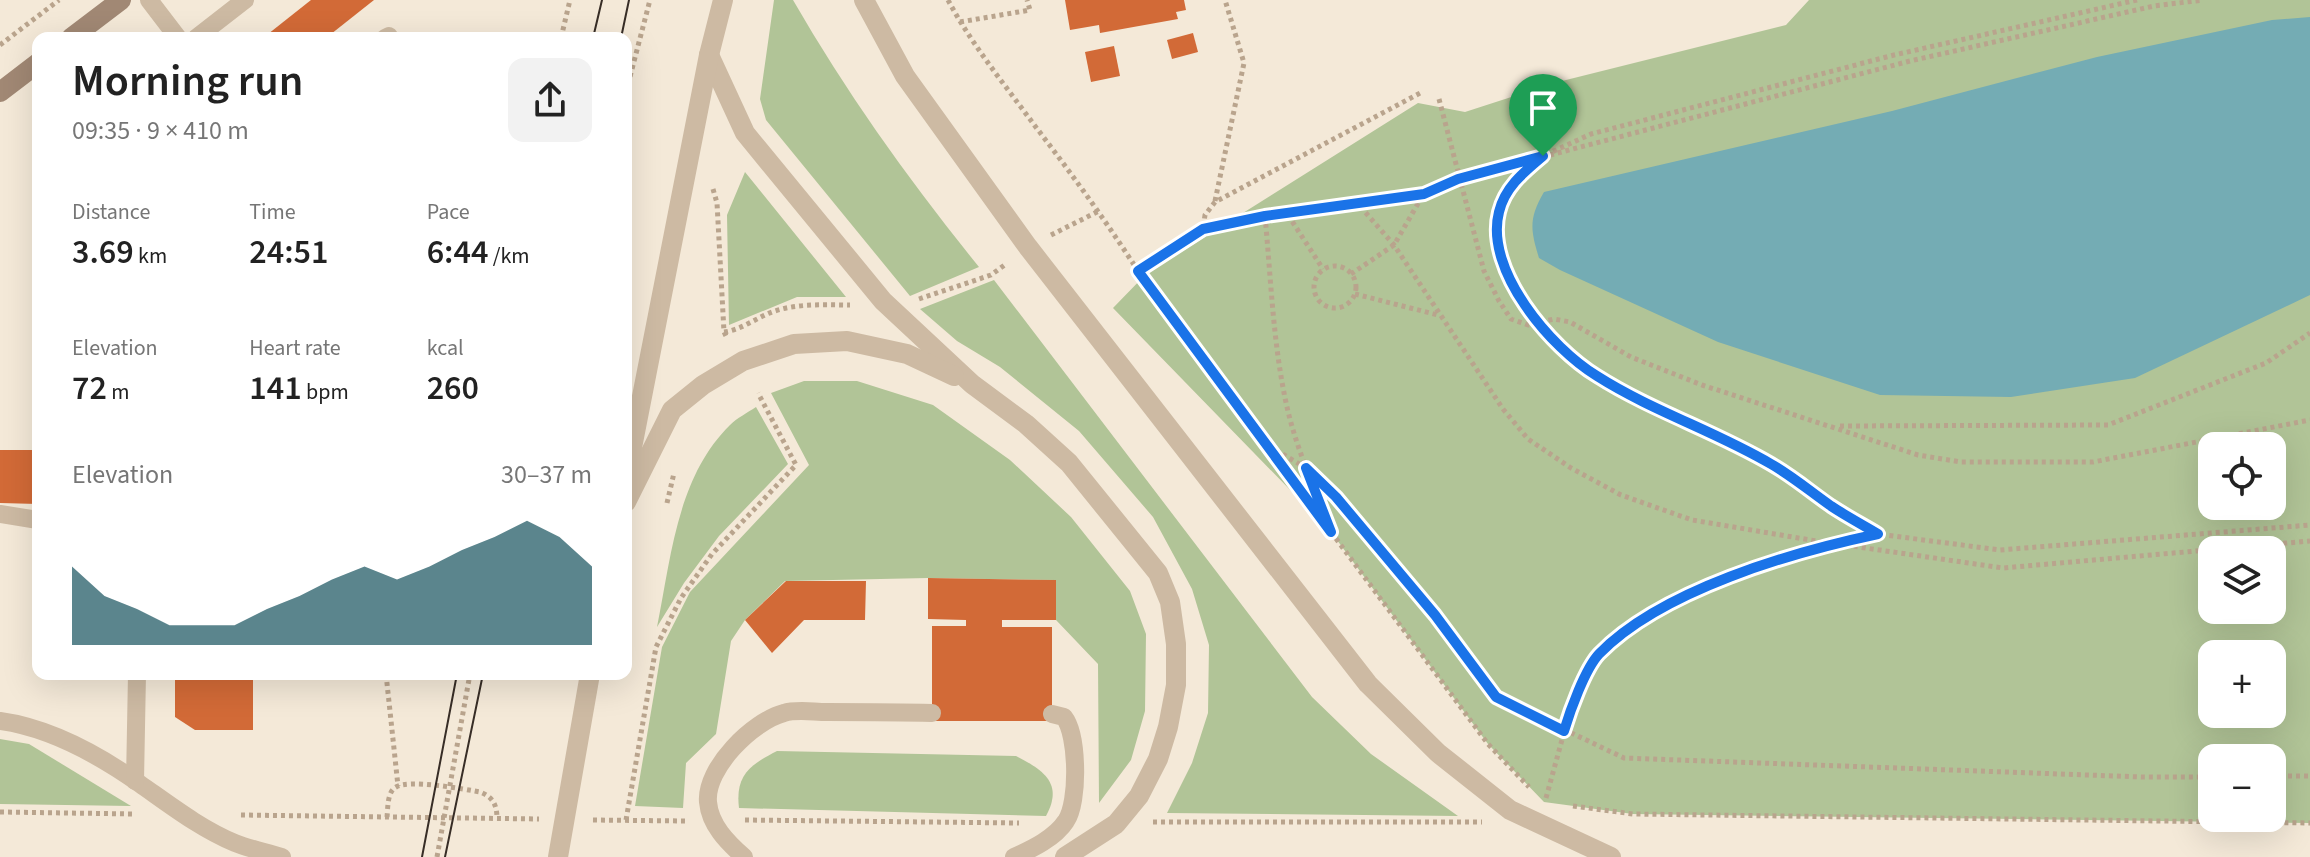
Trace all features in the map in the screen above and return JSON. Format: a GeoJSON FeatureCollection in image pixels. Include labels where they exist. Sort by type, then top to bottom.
{"type":"FeatureCollection","features":[{"type":"Feature","properties":{"kind":"main road"},"geometry":{"type":"LineString","coordinates":[[79,32],[121,0]]}},
{"type":"Feature","properties":{"kind":"main road"},"geometry":{"type":"LineString","coordinates":[[0,92],[32,68]]}},
{"type":"Feature","properties":{"kind":"street"},"geometry":{"type":"LineString","coordinates":[[632,447],[709,55],[723,0]]}},
{"type":"Feature","properties":{"kind":"street"},"geometry":{"type":"LineString","coordinates":[[864,0],[905,76],[1028,247],[1368,684],[1438,753],[1510,810],[1611,857]]}},
{"type":"Feature","properties":{"kind":"street"},"geometry":{"type":"LineString","coordinates":[[709,55],[745,133],[883,301],[972,384],[1026,424],[1069,463],[1158,573],[1170,602],[1176,644],[1176,685],[1158,759],[1139,796],[1116,824],[1065,857]]}},
{"type":"Feature","properties":{"kind":"street"},"geometry":{"type":"LineString","coordinates":[[632,490],[672,410],[703,385],[743,361],[794,344],[847,341],[907,354],[972,384]]}},
{"type":"Feature","properties":{"kind":"street"},"geometry":{"type":"LineString","coordinates":[[558,857],[589,680]]}},
{"type":"Feature","properties":{"kind":"lane"},"geometry":{"type":"LineString","coordinates":[[149,0],[173,32]]}},
{"type":"Feature","properties":{"kind":"lane"},"geometry":{"type":"LineString","coordinates":[[204,32],[245,0]]}},
{"type":"Feature","properties":{"kind":"lane"},"geometry":{"type":"LineString","coordinates":[[0,514],[32,519]]}},
{"type":"Feature","properties":{"kind":"lane"},"geometry":{"type":"LineString","coordinates":[[135,781],[137,680]]}},
{"type":"Feature","properties":{"kind":"lane"},"geometry":{"type":"LineString","coordinates":[[744,857],[727,842],[713,821],[708,789],[730,751],[763,722],[785,712],[932,713]]}},
{"type":"Feature","properties":{"kind":"lane"},"geometry":{"type":"LineString","coordinates":[[1014,857],[1038,846],[1065,823],[1074,782],[1074,741],[1070,724],[1064,717],[1052,714]]}},
{"type":"Feature","properties":{"kind":"lane"},"geometry":{"type":"LineString","coordinates":[[0,721],[73,744],[234,843],[282,857]]}},
{"type":"Feature","properties":{"kind":"path"},"geometry":{"type":"LineString","coordinates":[[0,45],[59,0]]}},
{"type":"Feature","properties":{"kind":"path"},"geometry":{"type":"LineString","coordinates":[[562,32],[570,0]]}},
{"type":"Feature","properties":{"kind":"path"},"geometry":{"type":"LineString","coordinates":[[632,69],[650,0]]}},
{"type":"Feature","properties":{"kind":"path"},"geometry":{"type":"LineString","coordinates":[[948,0],[960,22],[1099,211],[1138,271],[1488,744],[1544,802],[1633,814],[2310,823]]}},
{"type":"Feature","properties":{"kind":"path"},"geometry":{"type":"LineString","coordinates":[[960,22],[1030,10],[1027,0]]}},
{"type":"Feature","properties":{"kind":"path"},"geometry":{"type":"LineString","coordinates":[[1215,202],[1244,63],[1225,0]]}},
{"type":"Feature","properties":{"kind":"path"},"geometry":{"type":"LineString","coordinates":[[1878,534],[1771,464],[1644,404],[1594,375],[1568,355],[1517,294],[1505,269],[1496,233],[1506,193],[1518,177],[1543,156],[1591,134],[1894,55],[2137,0]]}},
{"type":"Feature","properties":{"kind":"path"},"geometry":{"type":"LineString","coordinates":[[1138,271],[1203,229],[1265,216],[1424,194],[1458,179],[1910,61],[2154,6],[2203,0]]}},
{"type":"Feature","properties":{"kind":"path"},"geometry":{"type":"LineString","coordinates":[[1203,229],[1205,215],[1215,202],[1422,92]]}},
{"type":"Feature","properties":{"kind":"path"},"geometry":{"type":"LineString","coordinates":[[1439,99],[1484,271],[1511,319],[1528,325],[1554,319],[1570,322],[1631,357],[1702,385],[1918,455],[1961,462],[2093,462],[2310,420]]}},
{"type":"Feature","properties":{"kind":"path"},"geometry":{"type":"LineString","coordinates":[[709,177],[717,203],[724,332],[797,305],[915,301],[991,275],[1028,247],[1099,211]]}},
{"type":"Feature","properties":{"kind":"path"},"geometry":{"type":"LineString","coordinates":[[1351,274],[1394,245],[1424,194]]}},
{"type":"Feature","properties":{"kind":"path"},"geometry":{"type":"LineString","coordinates":[[1359,205],[1394,245],[1438,315],[1503,409],[1528,439],[1571,468],[1621,495],[1692,520],[2003,568],[2310,541]]}},
{"type":"Feature","properties":{"kind":"path"},"geometry":{"type":"LineString","coordinates":[[1288,215],[1323,269]]}},
{"type":"Feature","properties":{"kind":"path"},"geometry":{"type":"LineString","coordinates":[[1265,216],[1280,374],[1287,409],[1331,532]]}},
{"type":"Feature","properties":{"kind":"path"},"geometry":{"type":"LineString","coordinates":[[1335,266],[1351,274],[1356,287],[1352,301],[1339,308],[1325,306],[1315,296],[1313,288],[1323,269],[1335,266]]}},
{"type":"Feature","properties":{"kind":"path"},"geometry":{"type":"LineString","coordinates":[[1355,294],[1438,315]]}},
{"type":"Feature","properties":{"kind":"path"},"geometry":{"type":"LineString","coordinates":[[1833,427],[2108,425],[2266,363],[2310,333]]}},
{"type":"Feature","properties":{"kind":"path"},"geometry":{"type":"LineString","coordinates":[[626,820],[656,647],[681,598],[712,554],[796,465],[758,393]]}},
{"type":"Feature","properties":{"kind":"path"},"geometry":{"type":"LineString","coordinates":[[1267,445],[1306,468],[1336,497],[1435,615],[1496,697],[1624,758],[2198,777]]}},
{"type":"Feature","properties":{"kind":"path"},"geometry":{"type":"LineString","coordinates":[[1544,802],[1571,707],[1598,655],[1654,610],[1713,583],[1832,544],[1878,534],[2000,550],[2310,525]]}},
{"type":"Feature","properties":{"kind":"path"},"geometry":{"type":"LineString","coordinates":[[387,680],[398,786]]}},
{"type":"Feature","properties":{"kind":"path"},"geometry":{"type":"LineString","coordinates":[[437,857],[469,680]]}},
{"type":"Feature","properties":{"kind":"path"},"geometry":{"type":"LineString","coordinates":[[2286,776],[2310,776]]}},
{"type":"Feature","properties":{"kind":"path"},"geometry":{"type":"LineString","coordinates":[[387,817],[390,796],[398,786],[410,784],[480,792],[494,801],[497,819]]}},
{"type":"Feature","properties":{"kind":"path"},"geometry":{"type":"LineString","coordinates":[[1116,824],[1479,824],[1510,810]]}},
{"type":"Feature","properties":{"kind":"path"},"geometry":{"type":"LineString","coordinates":[[0,812],[540,819]]}},
{"type":"Feature","properties":{"kind":"path"},"geometry":{"type":"LineString","coordinates":[[583,820],[1065,823]]}},
{"type":"Feature","properties":{"kind":"green space"},"geometry":{"type":"Polygon","coordinates":[[[774,0],[793,0],[835,70],[881,137],[979,267],[910,296],[766,120],[760,99],[774,0]]]}},
{"type":"Feature","properties":{"kind":"green space"},"geometry":{"type":"Polygon","coordinates":[[[1809,0],[2310,0],[2310,823],[2286,823],[2286,744],[2198,744],[2198,822],[1633,814],[1544,802],[1488,744],[1331,532],[1113,308],[1146,274],[1418,103],[1465,112],[1558,82],[1786,25],[1809,0]]]}},
{"type":"Feature","properties":{"kind":"green space"},"geometry":{"type":"Polygon","coordinates":[[[745,172],[846,297],[797,297],[729,325],[727,215],[745,172]]]}},
{"type":"Feature","properties":{"kind":"green space"},"geometry":{"type":"Polygon","coordinates":[[[994,280],[1312,697],[1371,754],[1458,816],[1167,813],[1192,763],[1208,713],[1209,645],[1192,589],[1153,517],[1079,431],[1000,367],[957,341],[920,309],[994,280]]]}},
{"type":"Feature","properties":{"kind":"green space"},"geometry":{"type":"Polygon","coordinates":[[[804,381],[857,381],[933,405],[1010,460],[1071,517],[1130,591],[1146,634],[1145,711],[1131,760],[1099,803],[1098,664],[1056,620],[1056,580],[928,578],[785,581],[745,620],[731,641],[716,734],[686,763],[683,808],[635,806],[662,647],[690,592],[809,465],[771,393],[804,381]]]}},
{"type":"Feature","properties":{"kind":"green space"},"geometry":{"type":"Polygon","coordinates":[[[756,407],[788,464],[719,536],[684,583],[657,627],[672,546],[687,494],[698,469],[730,425],[756,407]]]}},
{"type":"Feature","properties":{"kind":"green space"},"geometry":{"type":"Polygon","coordinates":[[[0,739],[29,744],[131,806],[0,804],[0,739]]]}},
{"type":"Feature","properties":{"kind":"green space"},"geometry":{"type":"Polygon","coordinates":[[[777,751],[1016,756],[1042,772],[1052,786],[1053,795],[1046,816],[739,808],[739,787],[746,772],[777,751]]]}},
{"type":"Feature","properties":{"kind":"water"},"geometry":{"type":"Polygon","coordinates":[[[2310,17],[2310,295],[2135,378],[2011,397],[1880,395],[1718,342],[1539,258],[1532,224],[1544,192],[1892,111],[2097,57],[2272,20],[2310,17]]]}},
{"type":"Feature","properties":{"kind":"building"},"geometry":{"type":"Polygon","coordinates":[[[311,0],[374,0],[334,32],[271,32],[311,0]]]}},
{"type":"Feature","properties":{"kind":"building"},"geometry":{"type":"Polygon","coordinates":[[[1065,0],[1184,0],[1186,10],[1176,12],[1178,19],[1100,33],[1099,25],[1070,30],[1065,0]]]}},
{"type":"Feature","properties":{"kind":"building"},"geometry":{"type":"Polygon","coordinates":[[[1193,33],[1198,52],[1172,59],[1167,40],[1193,33]]]}},
{"type":"Feature","properties":{"kind":"building"},"geometry":{"type":"Polygon","coordinates":[[[1114,46],[1120,76],[1091,82],[1085,52],[1114,46]]]}},
{"type":"Feature","properties":{"kind":"building"},"geometry":{"type":"Polygon","coordinates":[[[0,450],[32,450],[32,504],[0,503],[0,450]]]}},
{"type":"Feature","properties":{"kind":"building"},"geometry":{"type":"Polygon","coordinates":[[[928,578],[1056,580],[1056,620],[1002,620],[1002,627],[1052,627],[1052,721],[932,721],[932,626],[966,626],[966,620],[928,619],[928,578]]]}},
{"type":"Feature","properties":{"kind":"building"},"geometry":{"type":"Polygon","coordinates":[[[786,581],[866,581],[865,620],[804,620],[772,653],[745,620],[786,581]]]}},
{"type":"Feature","properties":{"kind":"building"},"geometry":{"type":"Polygon","coordinates":[[[175,680],[253,680],[253,730],[195,730],[175,717],[175,680]]]}},
{"type":"Feature","properties":{"kind":"tram line"},"geometry":{"type":"LineString","coordinates":[[594,32],[602,0]]}},
{"type":"Feature","properties":{"kind":"tram line"},"geometry":{"type":"LineString","coordinates":[[622,32],[629,0]]}},
{"type":"Feature","properties":{"kind":"tram line"},"geometry":{"type":"LineString","coordinates":[[422,857],[456,680]]}},
{"type":"Feature","properties":{"kind":"tram line"},"geometry":{"type":"LineString","coordinates":[[445,857],[482,680]]}},
{"type":"Feature","properties":{"kind":"route"},"geometry":{"type":"LineString","coordinates":[[1543,156],[1518,177],[1506,193],[1496,233],[1505,269],[1517,294],[1539,323],[1568,355],[1594,375],[1644,404],[1771,464],[1878,534],[1832,544],[1713,583],[1654,610],[1598,655],[1571,707],[1564,731],[1496,697],[1435,615],[1336,497],[1306,468],[1331,532],[1138,271],[1203,229],[1265,216],[1424,194],[1458,179],[1543,156]]}}]}
